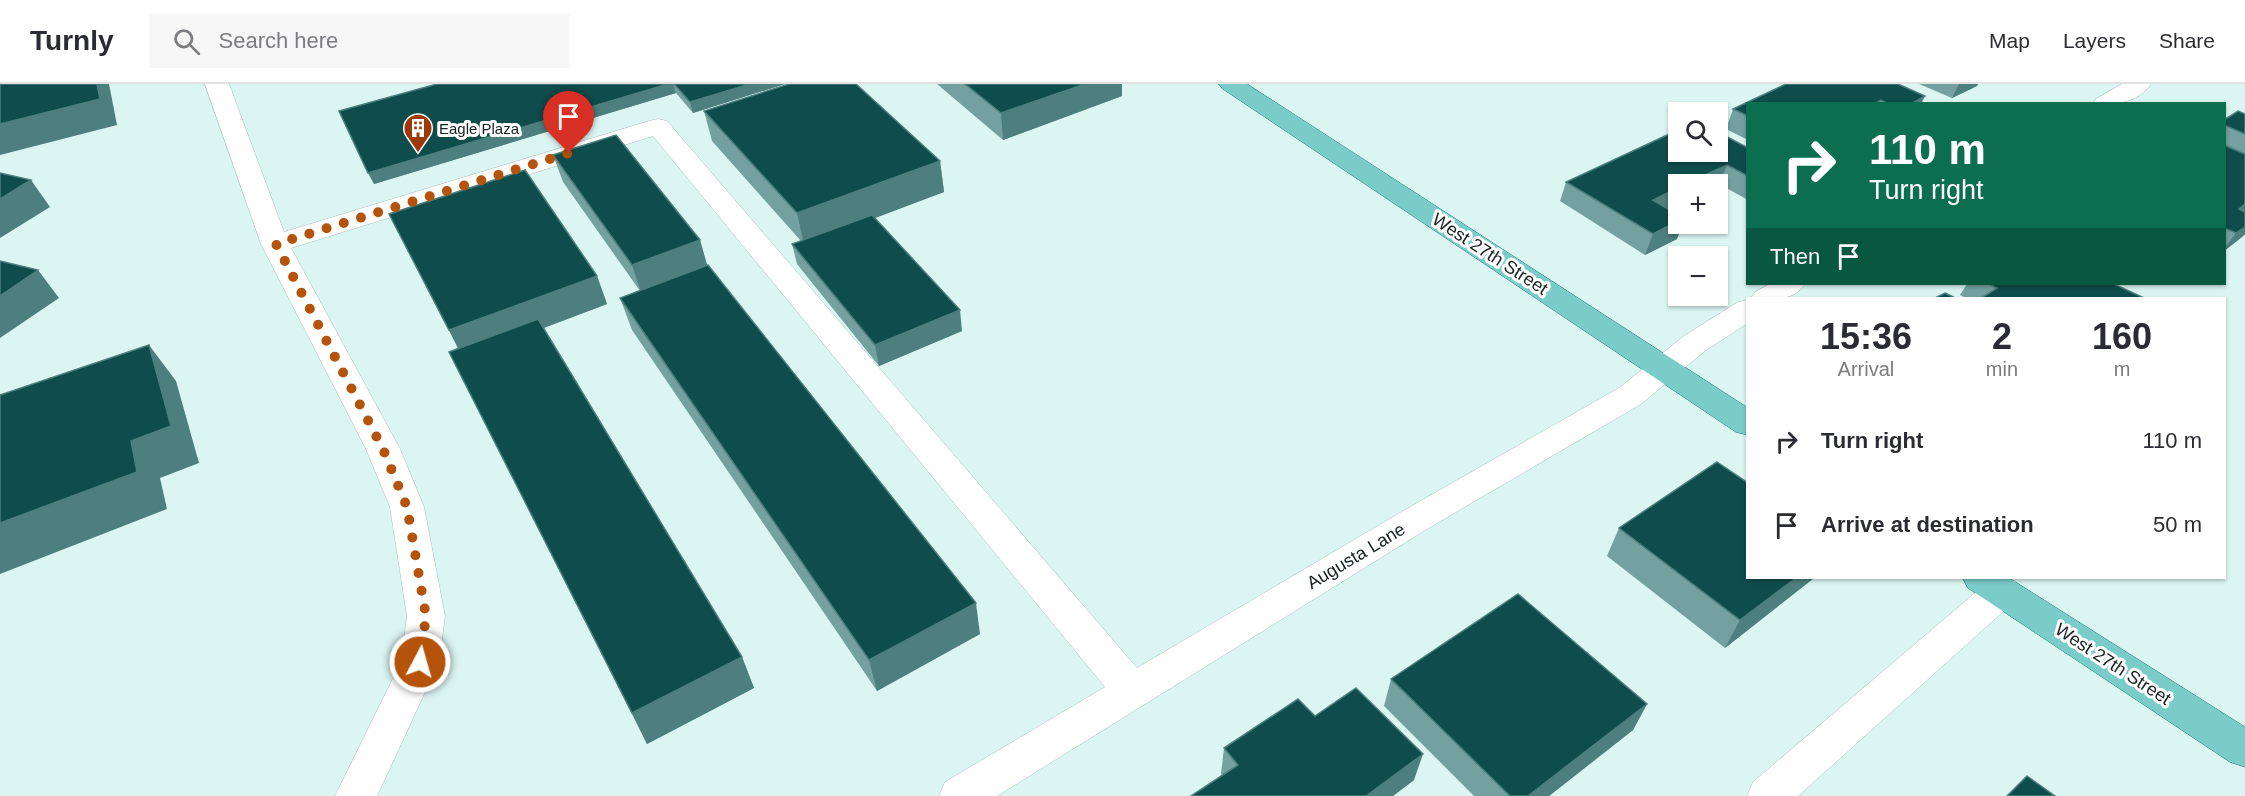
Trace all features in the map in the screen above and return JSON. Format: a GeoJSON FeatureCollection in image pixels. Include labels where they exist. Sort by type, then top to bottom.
{"type":"FeatureCollection","features":[{"type":"Feature","properties":{"kind":"main road","name":"West 27th Street"},"geometry":{"type":"LineString","coordinates":[[1231,84],[1746,423]]}},
{"type":"Feature","properties":{"kind":"main road","name":"West 27th Street"},"geometry":{"type":"LineString","coordinates":[[1991,584],[2245,749]]}},
{"type":"Feature","properties":{"kind":"street"},"geometry":{"type":"LineString","coordinates":[[217,84],[276,244],[383,449],[407,507],[426,616],[420,662],[356,796]]}},
{"type":"Feature","properties":{"kind":"street"},"geometry":{"type":"LineString","coordinates":[[2108,102],[2139,84]]}},
{"type":"Feature","properties":{"kind":"street"},"geometry":{"type":"LineString","coordinates":[[276,244],[658,126],[1132,691]]}},
{"type":"Feature","properties":{"kind":"street"},"geometry":{"type":"LineString","coordinates":[[1767,297],[1789,285]]}},
{"type":"Feature","properties":{"kind":"street","name":"Augusta Lane"},"geometry":{"type":"LineString","coordinates":[[960,796],[1415,520],[1630,396],[1695,343],[1746,310]]}},
{"type":"Feature","properties":{"kind":"street"},"geometry":{"type":"LineString","coordinates":[[1768,796],[1991,584]]}},
{"type":"Feature","properties":{"kind":"building"},"geometry":{"type":"Polygon","coordinates":[[[0,84],[97,84],[100,99],[0,124],[0,84]]]}},
{"type":"Feature","properties":{"kind":"building","name":"Eagle Plaza"},"geometry":{"type":"Polygon","coordinates":[[[437,84],[668,84],[368,173],[339,111],[437,84]]]}},
{"type":"Feature","properties":{"kind":"building"},"geometry":{"type":"Polygon","coordinates":[[[674,84],[750,84],[690,102],[674,84]]]}},
{"type":"Feature","properties":{"kind":"building"},"geometry":{"type":"Polygon","coordinates":[[[789,84],[856,84],[940,161],[797,213],[704,111],[789,84]]]}},
{"type":"Feature","properties":{"kind":"building"},"geometry":{"type":"Polygon","coordinates":[[[965,84],[1085,84],[1001,113],[965,84]]]}},
{"type":"Feature","properties":{"kind":"building"},"geometry":{"type":"Polygon","coordinates":[[[1786,84],[1898,84],[1925,96],[1914,102],[1881,100],[1878,102],[1748,102],[1786,84]]]}},
{"type":"Feature","properties":{"kind":"building"},"geometry":{"type":"Polygon","coordinates":[[[1746,103],[1746,115],[1733,109],[1746,103]]]}},
{"type":"Feature","properties":{"kind":"building"},"geometry":{"type":"Polygon","coordinates":[[[2238,111],[2245,114],[2245,134],[2226,126],[2226,119],[2238,111]]]}},
{"type":"Feature","properties":{"kind":"building"},"geometry":{"type":"Polygon","coordinates":[[[616,135],[700,240],[632,265],[553,155],[616,135]]]}},
{"type":"Feature","properties":{"kind":"building"},"geometry":{"type":"Polygon","coordinates":[[[1668,135],[1668,162],[1728,162],[1728,137],[1746,147],[1746,175],[1727,165],[1707,174],[1668,174],[1668,193],[1653,200],[1668,209],[1668,226],[1653,234],[1566,182],[1668,135]]]}},
{"type":"Feature","properties":{"kind":"building"},"geometry":{"type":"Polygon","coordinates":[[[2226,146],[2245,154],[2245,204],[2239,209],[2245,212],[2245,227],[2236,233],[2226,229],[2226,146]]]}},
{"type":"Feature","properties":{"kind":"building"},"geometry":{"type":"Polygon","coordinates":[[[525,170],[597,276],[449,330],[389,214],[525,170]]]}},
{"type":"Feature","properties":{"kind":"building"},"geometry":{"type":"Polygon","coordinates":[[[0,173],[31,180],[0,199],[0,173]]]}},
{"type":"Feature","properties":{"kind":"building"},"geometry":{"type":"Polygon","coordinates":[[[872,215],[960,310],[875,345],[792,244],[872,215]]]}},
{"type":"Feature","properties":{"kind":"building"},"geometry":{"type":"Polygon","coordinates":[[[0,261],[38,270],[0,296],[0,261]]]}},
{"type":"Feature","properties":{"kind":"building"},"geometry":{"type":"Polygon","coordinates":[[[708,265],[976,603],[869,660],[620,298],[708,265]]]}},
{"type":"Feature","properties":{"kind":"building"},"geometry":{"type":"Polygon","coordinates":[[[1991,285],[2116,285],[2142,297],[1983,297],[1997,288],[1991,285]]]}},
{"type":"Feature","properties":{"kind":"building"},"geometry":{"type":"Polygon","coordinates":[[[1945,293],[1953,297],[1937,297],[1945,293]]]}},
{"type":"Feature","properties":{"kind":"building"},"geometry":{"type":"Polygon","coordinates":[[[538,319],[742,657],[632,713],[449,352],[538,319]]]}},
{"type":"Feature","properties":{"kind":"building"},"geometry":{"type":"Polygon","coordinates":[[[149,345],[171,426],[131,441],[137,472],[0,523],[0,395],[149,345]]]}},
{"type":"Feature","properties":{"kind":"building"},"geometry":{"type":"Polygon","coordinates":[[[1717,462],[1746,482],[1746,579],[1795,579],[1740,620],[1619,528],[1717,462]]]}},
{"type":"Feature","properties":{"kind":"building"},"geometry":{"type":"Polygon","coordinates":[[[1518,594],[1647,704],[1528,796],[1510,796],[1391,679],[1518,594]]]}},
{"type":"Feature","properties":{"kind":"building"},"geometry":{"type":"Polygon","coordinates":[[[1356,688],[1423,754],[1366,796],[1191,796],[1238,765],[1224,748],[1298,699],[1315,716],[1356,688]]]}},
{"type":"Feature","properties":{"kind":"building"},"geometry":{"type":"Polygon","coordinates":[[[2027,776],[2055,796],[2007,796],[2027,776]]]}},
{"type":"Feature","properties":{"kind":"place","name":"Eagle Plaza"},"geometry":{"type":"Point","coordinates":[418,154]}},
{"type":"Feature","properties":{"kind":"route"},"geometry":{"type":"LineString","coordinates":[[420,662],[426,616],[407,507],[383,449],[276,244],[569,153]]}}]}
